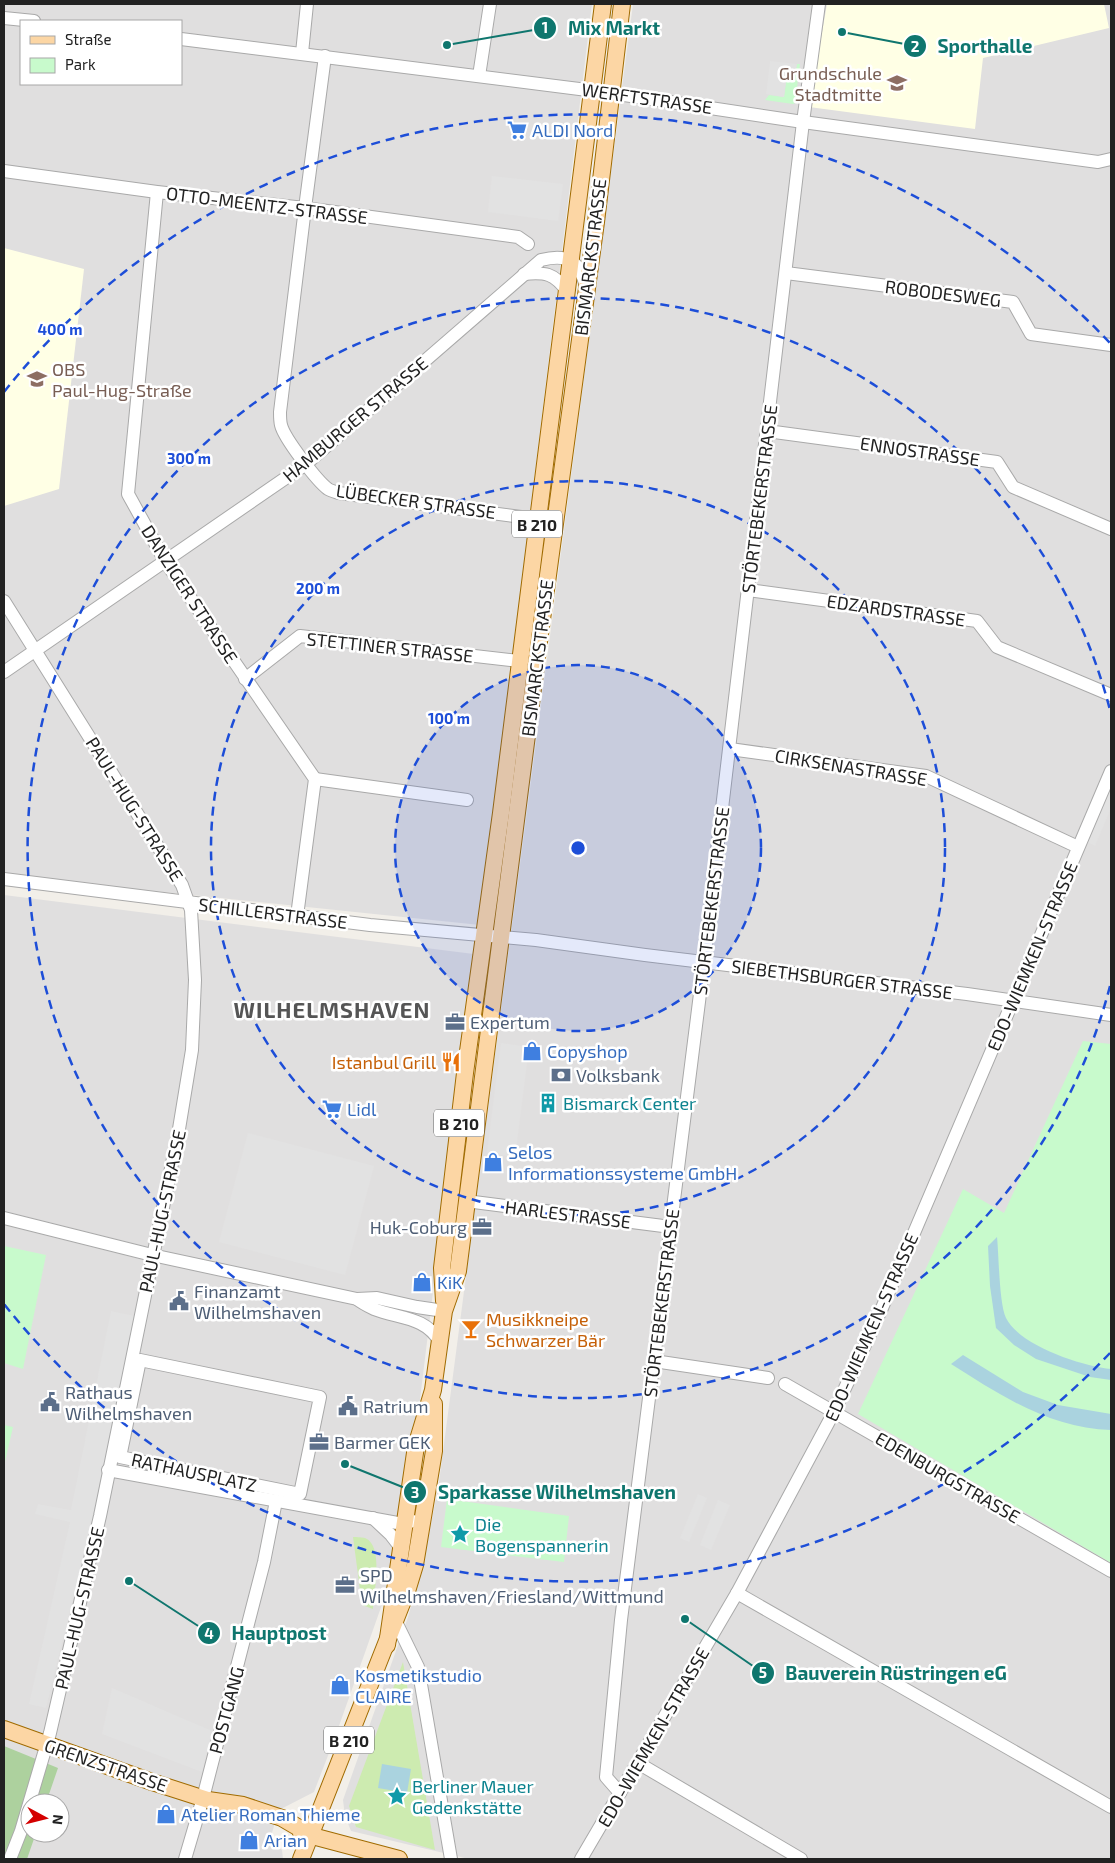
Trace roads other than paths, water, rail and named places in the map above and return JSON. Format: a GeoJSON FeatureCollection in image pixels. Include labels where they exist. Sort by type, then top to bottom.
{"type":"FeatureCollection","features":[{"type":"Feature","properties":{"kind":"main road","name":"BISMARCKSTRASSE"},"geometry":{"type":"LineString","coordinates":[[387,1645],[403,1524],[416,1446],[433,1390],[440,1342],[444,1311],[442,1268],[603,4]]}},
{"type":"Feature","properties":{"kind":"main road","name":"BISMARCKSTRASSE"},"geometry":{"type":"LineString","coordinates":[[444,1311],[458,1271],[622,4]]}},
{"type":"Feature","properties":{"kind":"main road","name":"BISMARCKSTRASSE"},"geometry":{"type":"LineString","coordinates":[[301,1859],[408,1588],[426,1506],[434,1451],[433,1390]]}},
{"type":"Feature","properties":{"kind":"main road","name":"GRENZSTRASSE"},"geometry":{"type":"LineString","coordinates":[[4,1729],[152,1782],[206,1799],[243,1805],[282,1818],[311,1835],[399,1859]]}},
{"type":"Feature","properties":{"kind":"street"},"geometry":{"type":"LineString","coordinates":[[302,53],[307,4]]}},
{"type":"Feature","properties":{"kind":"street"},"geometry":{"type":"LineString","coordinates":[[479,76],[490,4]]}},
{"type":"Feature","properties":{"kind":"street","name":"STÖRTEBEKERSTRASSE"},"geometry":{"type":"LineString","coordinates":[[620,1793],[606,1777],[621,1620],[704,962],[803,122],[819,4]]}},
{"type":"Feature","properties":{"kind":"street"},"geometry":{"type":"LineString","coordinates":[[4,18],[24,20]]}},
{"type":"Feature","properties":{"kind":"street","name":"WERFTSTRASSE"},"geometry":{"type":"LineString","coordinates":[[182,39],[592,90],[803,122],[1098,162],[1111,159]]}},
{"type":"Feature","properties":{"kind":"street","name":"LÜBECKER STRASSE"},"geometry":{"type":"LineString","coordinates":[[325,56],[304,208],[280,412],[281,426],[306,464],[329,490],[339,493],[537,519]]}},
{"type":"Feature","properties":{"kind":"street","name":"OTTO-MEENTZ-STRASSE"},"geometry":{"type":"LineString","coordinates":[[4,171],[157,192],[304,208],[518,237],[528,244]]}},
{"type":"Feature","properties":{"kind":"street","name":"DANZIGER STRASSE"},"geometry":{"type":"LineString","coordinates":[[157,192],[128,494],[165,562],[315,779]]}},
{"type":"Feature","properties":{"kind":"street","name":"HAMBURGER STRASSE"},"geometry":{"type":"LineString","coordinates":[[4,672],[306,464],[541,260],[549,258],[571,260]]}},
{"type":"Feature","properties":{"kind":"street"},"geometry":{"type":"LineString","coordinates":[[571,260],[582,273],[586,288]]}},
{"type":"Feature","properties":{"kind":"street"},"geometry":{"type":"LineString","coordinates":[[524,274],[545,273],[551,275],[567,291]]}},
{"type":"Feature","properties":{"kind":"street","name":"ROBODESWEG"},"geometry":{"type":"LineString","coordinates":[[786,273],[1013,302],[1031,334],[1111,346]]}},
{"type":"Feature","properties":{"kind":"street","name":"ENNOSTRASSE"},"geometry":{"type":"LineString","coordinates":[[767,431],[997,462],[1013,488],[1111,529]]}},
{"type":"Feature","properties":{"kind":"street","name":"EDZARDSTRASSE"},"geometry":{"type":"LineString","coordinates":[[748,590],[977,621],[997,647],[1111,695]]}},
{"type":"Feature","properties":{"kind":"street","name":"PAUL-HUG-STRASSE"},"geometry":{"type":"LineString","coordinates":[[4,601],[182,886],[191,912],[195,980],[192,1050],[174,1156],[152,1255],[94,1544],[47,1744],[21,1831],[10,1859]]}},
{"type":"Feature","properties":{"kind":"street","name":"STETTINER STRASSE"},"geometry":{"type":"LineString","coordinates":[[244,678],[300,636],[519,661]]}},
{"type":"Feature","properties":{"kind":"street","name":"CIRKSENASTRASSE"},"geometry":{"type":"LineString","coordinates":[[730,749],[926,776],[1078,847]]}},
{"type":"Feature","properties":{"kind":"street","name":"EDO-WIEMKEN-STRASSE"},"geometry":{"type":"LineString","coordinates":[[582,1859],[737,1593],[834,1412],[886,1299],[1111,771]]}},
{"type":"Feature","properties":{"kind":"street"},"geometry":{"type":"LineString","coordinates":[[296,916],[315,779],[467,800]]}},
{"type":"Feature","properties":{"kind":"street","name":"SCHILLERSTRASSE"},"geometry":{"type":"LineString","coordinates":[[4,879],[296,916],[484,936]]}},
{"type":"Feature","properties":{"kind":"street","name":"SIEBETHSBURGER STRASSE"},"geometry":{"type":"LineString","coordinates":[[484,936],[536,940],[1013,1000],[1111,1015]]}},
{"type":"Feature","properties":{"kind":"street","name":"HARLESTRASSE"},"geometry":{"type":"LineString","coordinates":[[466,1201],[671,1227]]}},
{"type":"Feature","properties":{"kind":"street"},"geometry":{"type":"LineString","coordinates":[[4,1218],[152,1255],[356,1299],[377,1298],[444,1311]]}},
{"type":"Feature","properties":{"kind":"street"},"geometry":{"type":"LineString","coordinates":[[356,1299],[374,1309],[427,1326],[435,1333],[440,1342]]}},
{"type":"Feature","properties":{"kind":"street","name":"RATHAUSPLATZ"},"geometry":{"type":"LineString","coordinates":[[140,1360],[320,1397],[300,1494],[120,1457],[140,1360]]}},
{"type":"Feature","properties":{"kind":"street"},"geometry":{"type":"LineString","coordinates":[[654,1361],[768,1378]]}},
{"type":"Feature","properties":{"kind":"street","name":"EDENBURGSTRASSE"},"geometry":{"type":"LineString","coordinates":[[784,1384],[1111,1571]]}},
{"type":"Feature","properties":{"kind":"street","name":"RATHAUSPLATZ"},"geometry":{"type":"LineString","coordinates":[[108,1470],[403,1524]]}},
{"type":"Feature","properties":{"kind":"street","name":"POSTGANG"},"geometry":{"type":"LineString","coordinates":[[185,1859],[206,1799],[264,1562],[276,1501]]}},
{"type":"Feature","properties":{"kind":"street"},"geometry":{"type":"LineString","coordinates":[[417,1553],[415,1541],[403,1524],[411,1522],[426,1506]]}},
{"type":"Feature","properties":{"kind":"street"},"geometry":{"type":"LineString","coordinates":[[373,1518],[391,1535],[401,1548]]}},
{"type":"Feature","properties":{"kind":"street"},"geometry":{"type":"LineString","coordinates":[[737,1593],[1111,1807]]}},
{"type":"Feature","properties":{"kind":"street"},"geometry":{"type":"LineString","coordinates":[[396,1622],[418,1667],[451,1859]]}},
{"type":"Feature","properties":{"kind":"street"},"geometry":{"type":"LineString","coordinates":[[638,1763],[801,1859]]}},
{"type":"Feature","properties":{"kind":"water"},"geometry":{"type":"Polygon","coordinates":[[[997,1237],[1002,1302],[1006,1318],[1013,1328],[1038,1346],[1053,1353],[1084,1364],[1111,1369],[1111,1380],[1090,1377],[1036,1359],[1014,1345],[996,1328],[990,1286],[988,1246],[997,1237]]]}},
{"type":"Feature","properties":{"kind":"water"},"geometry":{"type":"Polygon","coordinates":[[[963,1355],[1023,1392],[1058,1405],[1111,1414],[1111,1430],[1068,1424],[1047,1417],[1007,1398],[951,1364],[963,1355]]]}},
{"type":"Feature","properties":{"kind":"water"},"geometry":{"type":"Polygon","coordinates":[[[382,1764],[411,1769],[407,1793],[378,1788],[382,1764]]]}},
{"type":"Feature","properties":{"kind":"place","name":"Sporthalle"},"geometry":{"type":"Point","coordinates":[842,32]}},
{"type":"Feature","properties":{"kind":"place","name":"Mix Markt"},"geometry":{"type":"Point","coordinates":[447,45]}},
{"type":"Feature","properties":{"kind":"place","name":"Grundschule Stadtmitte"},"geometry":{"type":"Point","coordinates":[897,83]}},
{"type":"Feature","properties":{"kind":"place","name":"ALDI Nord"},"geometry":{"type":"Point","coordinates":[517,130]}},
{"type":"Feature","properties":{"kind":"place","name":"OBS Paul-Hug-Straße"},"geometry":{"type":"Point","coordinates":[37,379]}},
{"type":"Feature","properties":{"kind":"place","name":"Expertum"},"geometry":{"type":"Point","coordinates":[455,1022]}},
{"type":"Feature","properties":{"kind":"place","name":"Copyshop"},"geometry":{"type":"Point","coordinates":[532,1051]}},
{"type":"Feature","properties":{"kind":"place","name":"Istanbul Grill"},"geometry":{"type":"Point","coordinates":[451,1062]}},
{"type":"Feature","properties":{"kind":"place","name":"Volksbank"},"geometry":{"type":"Point","coordinates":[561,1075]}},
{"type":"Feature","properties":{"kind":"place","name":"Bismarck Center"},"geometry":{"type":"Point","coordinates":[548,1103]}},
{"type":"Feature","properties":{"kind":"place","name":"Lidl"},"geometry":{"type":"Point","coordinates":[332,1109]}},
{"type":"Feature","properties":{"kind":"place","name":"Selos Informationssysteme GmbH"},"geometry":{"type":"Point","coordinates":[493,1162]}},
{"type":"Feature","properties":{"kind":"place","name":"Huk-Coburg"},"geometry":{"type":"Point","coordinates":[482,1227]}},
{"type":"Feature","properties":{"kind":"place","name":"KiK"},"geometry":{"type":"Point","coordinates":[422,1282]}},
{"type":"Feature","properties":{"kind":"place","name":"Finanzamt Wilhelmshaven"},"geometry":{"type":"Point","coordinates":[179,1301]}},
{"type":"Feature","properties":{"kind":"place","name":"Musikkneipe Schwarzer Bär"},"geometry":{"type":"Point","coordinates":[471,1329]}},
{"type":"Feature","properties":{"kind":"place","name":"Rathaus Wilhelmshaven"},"geometry":{"type":"Point","coordinates":[50,1402]}},
{"type":"Feature","properties":{"kind":"place","name":"Ratrium"},"geometry":{"type":"Point","coordinates":[348,1406]}},
{"type":"Feature","properties":{"kind":"place","name":"Barmer GEK"},"geometry":{"type":"Point","coordinates":[319,1442]}},
{"type":"Feature","properties":{"kind":"place","name":"Sparkasse Wilhelmshaven"},"geometry":{"type":"Point","coordinates":[345,1464]}},
{"type":"Feature","properties":{"kind":"place","name":"Die Bogenspannerin"},"geometry":{"type":"Point","coordinates":[460,1534]}},
{"type":"Feature","properties":{"kind":"place","name":"Hauptpost"},"geometry":{"type":"Point","coordinates":[129,1581]}},
{"type":"Feature","properties":{"kind":"place","name":"SPD Wilhelmshaven/Friesland/Wittmund"},"geometry":{"type":"Point","coordinates":[345,1585]}},
{"type":"Feature","properties":{"kind":"place","name":"Bauverein Rüstringen eG"},"geometry":{"type":"Point","coordinates":[685,1619]}},
{"type":"Feature","properties":{"kind":"place","name":"Kosmetikstudio CLAIRE"},"geometry":{"type":"Point","coordinates":[340,1685]}},
{"type":"Feature","properties":{"kind":"place","name":"Berliner Mauer Gedenkstätte"},"geometry":{"type":"Point","coordinates":[397,1796]}},
{"type":"Feature","properties":{"kind":"place","name":"Atelier Roman Thieme"},"geometry":{"type":"Point","coordinates":[166,1814]}},
{"type":"Feature","properties":{"kind":"place","name":"Arian"},"geometry":{"type":"Point","coordinates":[249,1840]}},
{"type":"Feature","properties":{"kind":"district","name":"WILHELMSHAVEN"},"geometry":{"type":"Point","coordinates":[332,1009]}}]}
